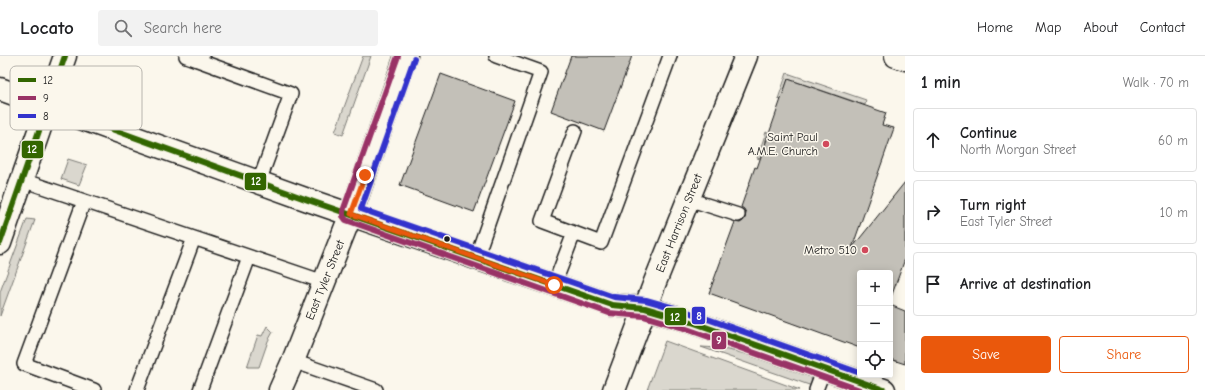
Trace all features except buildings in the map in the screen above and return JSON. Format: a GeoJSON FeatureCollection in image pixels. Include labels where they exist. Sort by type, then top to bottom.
{"type":"FeatureCollection","features":[{"type":"Feature","properties":{"kind":"street"},"geometry":{"type":"LineString","coordinates":[[62,66],[65,56]]}},
{"type":"Feature","properties":{"kind":"street","name":"East Tyler Street"},"geometry":{"type":"LineString","coordinates":[[280,390],[293,361],[351,214],[406,56]]}},
{"type":"Feature","properties":{"kind":"street","name":"East Harrison Street"},"geometry":{"type":"LineString","coordinates":[[614,390],[688,199],[746,56]]}},
{"type":"Feature","properties":{"kind":"street"},"geometry":{"type":"LineString","coordinates":[[896,56],[905,59]]}},
{"type":"Feature","properties":{"kind":"street"},"geometry":{"type":"LineString","coordinates":[[0,89],[10,93]]}},
{"type":"Feature","properties":{"kind":"street"},"geometry":{"type":"LineString","coordinates":[[0,243],[40,130]]}},
{"type":"Feature","properties":{"kind":"street"},"geometry":{"type":"LineString","coordinates":[[115,130],[308,200],[612,305],[645,308],[683,319],[884,390]]}},
{"type":"Feature","properties":{"kind":"lane"},"geometry":{"type":"LineString","coordinates":[[186,56],[201,58],[291,94],[259,182]]}},
{"type":"Feature","properties":{"kind":"lane"},"geometry":{"type":"LineString","coordinates":[[476,258],[541,72],[496,56]]}},
{"type":"Feature","properties":{"kind":"lane"},"geometry":{"type":"LineString","coordinates":[[575,131],[542,221],[601,243],[670,56]]}},
{"type":"Feature","properties":{"kind":"lane"},"geometry":{"type":"LineString","coordinates":[[22,180],[324,282]]}},
{"type":"Feature","properties":{"kind":"lane"},"geometry":{"type":"LineString","coordinates":[[688,199],[738,215]]}},
{"type":"Feature","properties":{"kind":"lane"},"geometry":{"type":"LineString","coordinates":[[84,200],[24,364],[94,390]]}},
{"type":"Feature","properties":{"kind":"lane"},"geometry":{"type":"LineString","coordinates":[[554,285],[574,233]]}},
{"type":"Feature","properties":{"kind":"lane"},"geometry":{"type":"LineString","coordinates":[[137,390],[194,238]]}},
{"type":"Feature","properties":{"kind":"lane"},"geometry":{"type":"LineString","coordinates":[[200,390],[249,257]]}},
{"type":"Feature","properties":{"kind":"lane"},"geometry":{"type":"LineString","coordinates":[[293,361],[376,390]]}},
{"type":"Feature","properties":{"kind":"lane"},"geometry":{"type":"LineString","coordinates":[[816,390],[824,369]]}},
{"type":"Feature","properties":{"kind":"shaded area"},"geometry":{"type":"Polygon","coordinates":[[[363,56],[371,56],[343,135],[335,132],[363,56]]]}},
{"type":"Feature","properties":{"kind":"shaded area"},"geometry":{"type":"Polygon","coordinates":[[[787,73],[866,100],[865,105],[788,79],[781,100],[778,99],[787,73]]]}},
{"type":"Feature","properties":{"kind":"shaded area"},"geometry":{"type":"Polygon","coordinates":[[[766,132],[768,133],[761,156],[793,166],[792,170],[757,158],[766,132]]]}},
{"type":"Feature","properties":{"kind":"shaded area"},"geometry":{"type":"Polygon","coordinates":[[[68,159],[87,165],[79,185],[61,179],[68,159]]]}},
{"type":"Feature","properties":{"kind":"shaded area"},"geometry":{"type":"Polygon","coordinates":[[[27,219],[35,220],[0,316],[0,292],[27,219]]]}},
{"type":"Feature","properties":{"kind":"shaded area"},"geometry":{"type":"Polygon","coordinates":[[[267,326],[273,332],[268,341],[259,367],[247,367],[258,335],[262,336],[267,326]]]}},
{"type":"Feature","properties":{"kind":"shaded area"},"geometry":{"type":"Polygon","coordinates":[[[665,341],[800,390],[647,390],[665,341]]]}},
{"type":"Feature","properties":{"kind":"shaded area"},"geometry":{"type":"Polygon","coordinates":[[[701,347],[729,350],[770,362],[811,377],[812,386],[701,347]]]}},
{"type":"Feature","properties":{"kind":"transit line","name":"12"},"geometry":{"type":"LineString","coordinates":[[62,66],[65,56]]}},
{"type":"Feature","properties":{"kind":"transit line","name":"9"},"geometry":{"type":"LineString","coordinates":[[398,56],[343,211],[343,216],[346,220],[609,313],[644,316],[681,327],[860,390]]}},
{"type":"Feature","properties":{"kind":"transit line","name":"8"},"geometry":{"type":"LineString","coordinates":[[414,59],[361,209],[614,297],[646,300],[685,311],[857,372]]}},
{"type":"Feature","properties":{"kind":"transit line","name":"12"},"geometry":{"type":"LineString","coordinates":[[0,243],[39,130]]}},
{"type":"Feature","properties":{"kind":"transit line","name":"12"},"geometry":{"type":"LineString","coordinates":[[114,130],[308,200],[612,305],[645,308],[683,319],[884,390]]}},
{"type":"Feature","properties":{"kind":"place","name":"Saint Paul A.M.E. Church"},"geometry":{"type":"Point","coordinates":[826,144]}},
{"type":"Feature","properties":{"kind":"place","name":"Metro 510"},"geometry":{"type":"Point","coordinates":[865,250]}},
{"type":"Feature","properties":{"kind":"route"},"geometry":{"type":"LineString","coordinates":[[365,175],[351,214],[554,285]]}}]}
